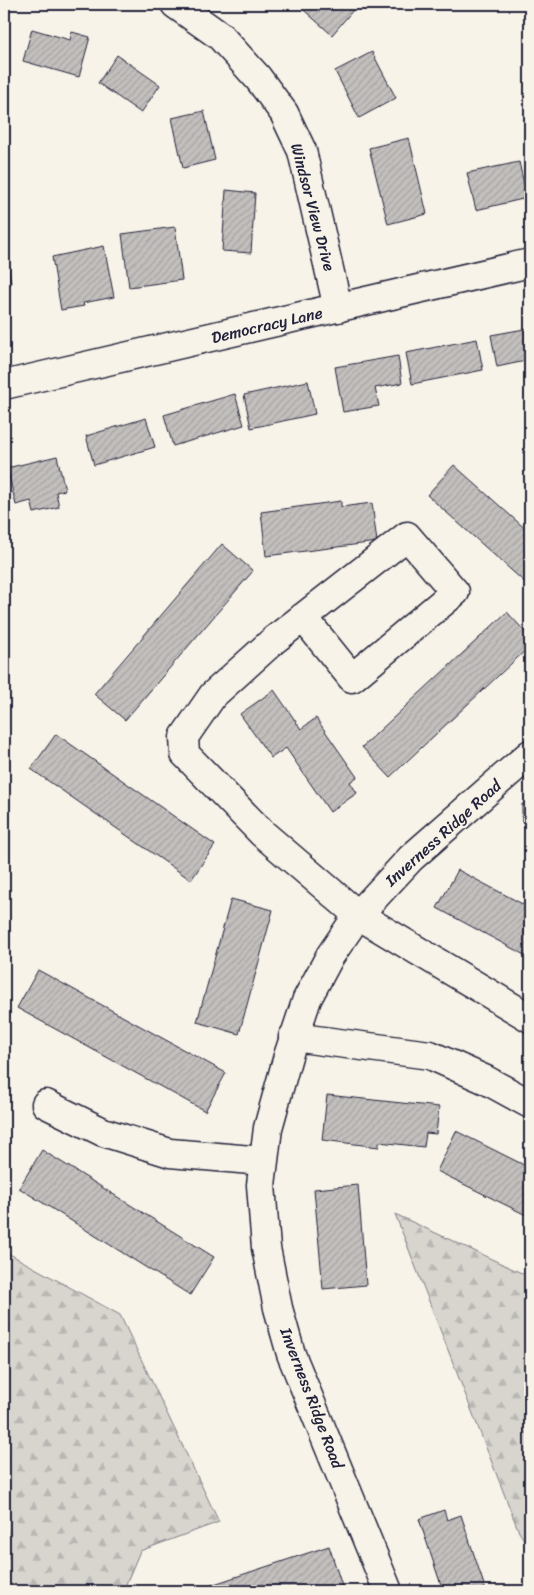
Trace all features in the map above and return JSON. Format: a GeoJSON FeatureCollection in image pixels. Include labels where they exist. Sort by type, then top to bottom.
{"type":"FeatureCollection","features":[{"type":"Feature","properties":{"kind":"street","name":"Windsor View Drive"},"geometry":{"type":"LineString","coordinates":[[175,4],[220,36],[258,78],[284,113],[302,152],[338,308]]}},
{"type":"Feature","properties":{"kind":"street","name":"Democracy Lane"},"geometry":{"type":"LineString","coordinates":[[4,385],[530,263]]}},
{"type":"Feature","properties":{"kind":"street"},"geometry":{"type":"LineString","coordinates":[[304,617],[352,678],[454,592],[407,536],[274,640],[213,695],[184,737],[185,754],[262,833],[358,915],[530,1018]]}},
{"type":"Feature","properties":{"kind":"street","name":"Inverness Ridge Road"},"geometry":{"type":"LineString","coordinates":[[388,1591],[291,1354],[278,1308],[266,1248],[262,1185],[263,1161],[268,1128],[307,999],[330,956],[358,915],[411,858],[530,754]]}},
{"type":"Feature","properties":{"kind":"street"},"geometry":{"type":"LineString","coordinates":[[294,1037],[430,1055],[486,1080],[530,1104]]}},
{"type":"Feature","properties":{"kind":"street"},"geometry":{"type":"LineString","coordinates":[[46,1104],[103,1132],[170,1153],[263,1161]]}},
{"type":"Feature","properties":{"kind":"green space"},"geometry":{"type":"Polygon","coordinates":[[[395,1214],[530,1277],[530,1549],[519,1532],[395,1214]]]}},
{"type":"Feature","properties":{"kind":"green space"},"geometry":{"type":"Polygon","coordinates":[[[4,1251],[120,1315],[219,1522],[140,1551],[123,1591],[4,1591],[4,1251]]]}},
{"type":"Feature","properties":{"kind":"building"},"geometry":{"type":"Polygon","coordinates":[[[297,4],[346,4],[353,10],[332,35],[297,4]]]}},
{"type":"Feature","properties":{"kind":"building"},"geometry":{"type":"Polygon","coordinates":[[[4,19],[9,20],[4,37],[4,19]]]}},
{"type":"Feature","properties":{"kind":"building"},"geometry":{"type":"Polygon","coordinates":[[[32,29],[70,40],[72,32],[90,37],[79,77],[23,61],[32,29]]]}},
{"type":"Feature","properties":{"kind":"building"},"geometry":{"type":"Polygon","coordinates":[[[372,52],[396,98],[359,118],[335,71],[372,52]]]}},
{"type":"Feature","properties":{"kind":"building"},"geometry":{"type":"Polygon","coordinates":[[[117,55],[160,85],[141,113],[98,83],[117,55]]]}},
{"type":"Feature","properties":{"kind":"building"},"geometry":{"type":"Polygon","coordinates":[[[204,111],[215,160],[183,168],[172,118],[204,111]]]}},
{"type":"Feature","properties":{"kind":"building"},"geometry":{"type":"Polygon","coordinates":[[[409,138],[427,214],[388,224],[369,148],[409,138]]]}},
{"type":"Feature","properties":{"kind":"building"},"geometry":{"type":"Polygon","coordinates":[[[519,162],[527,198],[476,210],[467,173],[519,162]]]}},
{"type":"Feature","properties":{"kind":"building"},"geometry":{"type":"Polygon","coordinates":[[[226,190],[255,193],[251,253],[222,251],[226,190]]]}},
{"type":"Feature","properties":{"kind":"building"},"geometry":{"type":"Polygon","coordinates":[[[175,227],[182,280],[129,287],[122,234],[175,227]]]}},
{"type":"Feature","properties":{"kind":"building"},"geometry":{"type":"Polygon","coordinates":[[[4,246],[6,246],[11,284],[7,285],[9,300],[4,300],[4,246]]]}},
{"type":"Feature","properties":{"kind":"building"},"geometry":{"type":"Polygon","coordinates":[[[104,246],[114,297],[83,303],[84,306],[61,310],[52,257],[104,246]]]}},
{"type":"Feature","properties":{"kind":"building"},"geometry":{"type":"Polygon","coordinates":[[[530,328],[530,360],[497,367],[491,335],[530,328]]]}},
{"type":"Feature","properties":{"kind":"building"},"geometry":{"type":"Polygon","coordinates":[[[477,339],[483,370],[412,384],[406,353],[477,339]]]}},
{"type":"Feature","properties":{"kind":"building"},"geometry":{"type":"Polygon","coordinates":[[[398,356],[402,383],[375,388],[379,406],[343,412],[335,367],[398,356]]]}},
{"type":"Feature","properties":{"kind":"building"},"geometry":{"type":"Polygon","coordinates":[[[308,381],[315,414],[251,428],[244,395],[308,381]]]}},
{"type":"Feature","properties":{"kind":"building"},"geometry":{"type":"Polygon","coordinates":[[[235,394],[244,425],[173,446],[164,415],[235,394]]]}},
{"type":"Feature","properties":{"kind":"building"},"geometry":{"type":"Polygon","coordinates":[[[146,418],[155,447],[94,465],[86,436],[146,418]]]}},
{"type":"Feature","properties":{"kind":"building"},"geometry":{"type":"Polygon","coordinates":[[[57,456],[65,490],[56,492],[59,507],[34,513],[31,501],[16,505],[7,468],[57,456]]]}},
{"type":"Feature","properties":{"kind":"building"},"geometry":{"type":"Polygon","coordinates":[[[454,465],[530,533],[530,587],[427,495],[454,465]]]}},
{"type":"Feature","properties":{"kind":"building"},"geometry":{"type":"Polygon","coordinates":[[[341,501],[341,507],[372,503],[377,542],[266,556],[261,512],[341,501]]]}},
{"type":"Feature","properties":{"kind":"building"},"geometry":{"type":"Polygon","coordinates":[[[222,544],[253,571],[125,720],[94,694],[222,544]]]}},
{"type":"Feature","properties":{"kind":"building"},"geometry":{"type":"Polygon","coordinates":[[[507,612],[530,637],[530,646],[390,777],[362,747],[507,612]]]}},
{"type":"Feature","properties":{"kind":"building"},"geometry":{"type":"Polygon","coordinates":[[[274,690],[301,729],[316,718],[357,777],[350,782],[357,793],[330,812],[286,748],[271,758],[240,714],[274,690]]]}},
{"type":"Feature","properties":{"kind":"building"},"geometry":{"type":"Polygon","coordinates":[[[56,734],[215,845],[191,880],[31,769],[56,734]]]}},
{"type":"Feature","properties":{"kind":"building"},"geometry":{"type":"Polygon","coordinates":[[[522,804],[530,804],[530,822],[522,821],[522,804]]]}},
{"type":"Feature","properties":{"kind":"building"},"geometry":{"type":"Polygon","coordinates":[[[458,870],[530,908],[530,958],[437,908],[458,870]]]}},
{"type":"Feature","properties":{"kind":"building"},"geometry":{"type":"Polygon","coordinates":[[[231,899],[273,910],[239,1034],[197,1022],[231,899]]]}},
{"type":"Feature","properties":{"kind":"building"},"geometry":{"type":"Polygon","coordinates":[[[38,970],[226,1073],[205,1111],[17,1008],[38,970]]]}},
{"type":"Feature","properties":{"kind":"building"},"geometry":{"type":"Polygon","coordinates":[[[327,1095],[439,1107],[436,1134],[426,1133],[424,1147],[379,1142],[379,1147],[322,1140],[327,1095]]]}},
{"type":"Feature","properties":{"kind":"building"},"geometry":{"type":"Polygon","coordinates":[[[456,1131],[530,1168],[530,1217],[437,1171],[456,1131]]]}},
{"type":"Feature","properties":{"kind":"building"},"geometry":{"type":"Polygon","coordinates":[[[42,1150],[214,1257],[190,1295],[19,1188],[42,1150]]]}},
{"type":"Feature","properties":{"kind":"building"},"geometry":{"type":"Polygon","coordinates":[[[358,1185],[366,1285],[323,1289],[314,1189],[358,1185]]]}},
{"type":"Feature","properties":{"kind":"building"},"geometry":{"type":"Polygon","coordinates":[[[444,1510],[447,1520],[461,1515],[486,1591],[443,1591],[419,1519],[444,1510]]]}},
{"type":"Feature","properties":{"kind":"building"},"geometry":{"type":"Polygon","coordinates":[[[329,1546],[342,1586],[326,1591],[193,1591],[329,1546]]]}}]}
